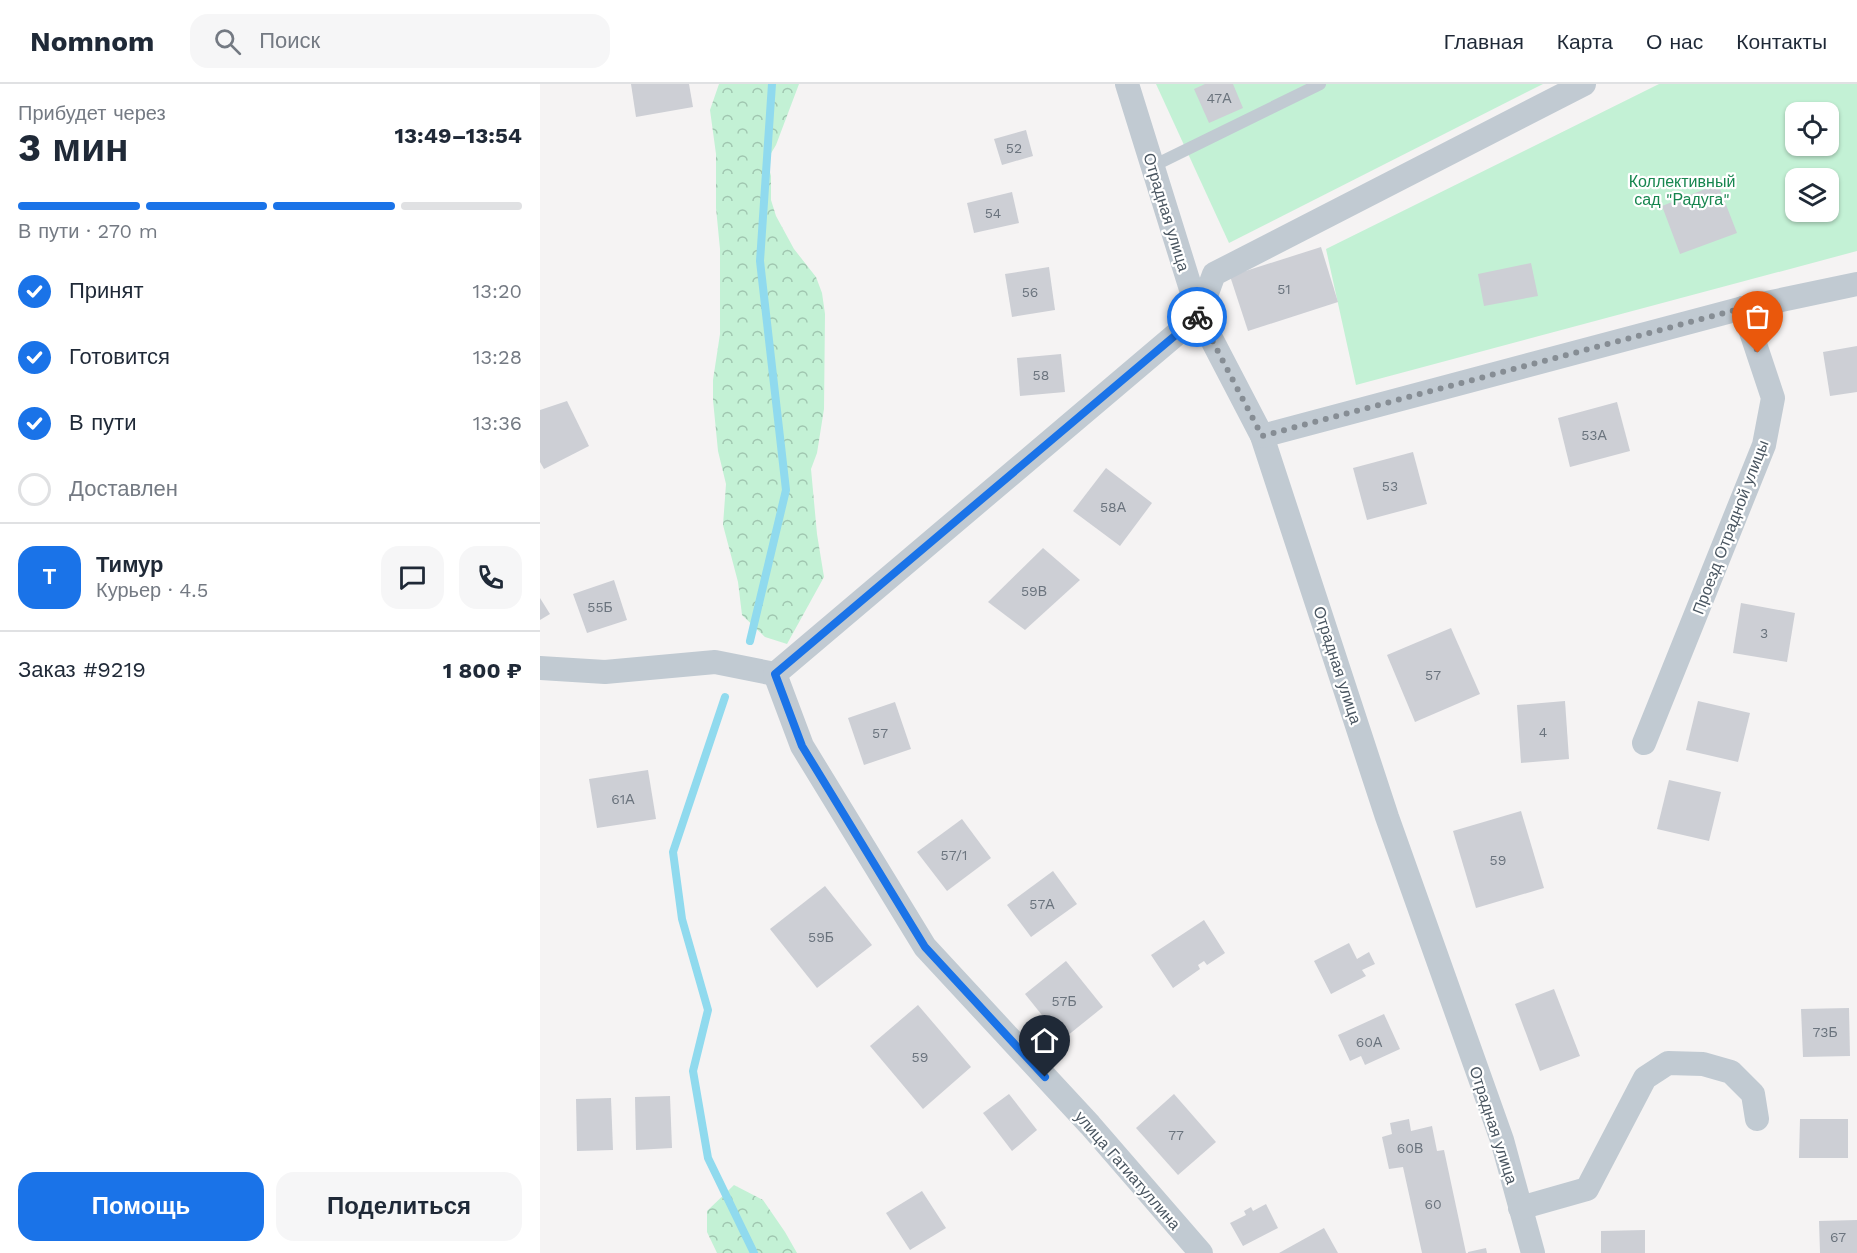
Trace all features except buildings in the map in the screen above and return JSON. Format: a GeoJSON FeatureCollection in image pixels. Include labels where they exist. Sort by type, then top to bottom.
{"type":"FeatureCollection","features":[{"type":"Feature","properties":{"kind":"street","name":"Отрадная улица"},"geometry":{"type":"LineString","coordinates":[[1127,84],[1199,315],[1262,436],[1388,817],[1502,1140],[1533,1253]]}},
{"type":"Feature","properties":{"kind":"street"},"geometry":{"type":"LineString","coordinates":[[540,668],[605,672],[715,662],[775,674],[1199,315],[1214,274],[1584,84]]}},
{"type":"Feature","properties":{"kind":"street"},"geometry":{"type":"LineString","coordinates":[[1262,436],[1743,308],[1857,284]]}},
{"type":"Feature","properties":{"kind":"street","name":"Проезд Отрадной улицы"},"geometry":{"type":"LineString","coordinates":[[1644,742],[1764,445],[1773,398],[1743,308]]}},
{"type":"Feature","properties":{"kind":"street","name":"улица Гатиатуллина"},"geometry":{"type":"LineString","coordinates":[[775,674],[802,746],[925,947],[1090,1125],[1201,1253]]}},
{"type":"Feature","properties":{"kind":"street"},"geometry":{"type":"LineString","coordinates":[[1520,1208],[1587,1190],[1644,1078],[1668,1063],[1703,1064],[1731,1072],[1753,1094],[1757,1119]]}},
{"type":"Feature","properties":{"kind":"lane"},"geometry":{"type":"LineString","coordinates":[[1153,166],[1320,84]]}},
{"type":"Feature","properties":{"kind":"green space"},"geometry":{"type":"Polygon","coordinates":[[[719,84],[799,84],[776,145],[767,160],[771,176],[771,200],[776,216],[794,249],[816,277],[822,293],[825,314],[824,409],[817,453],[811,469],[817,534],[824,577],[787,644],[765,637],[742,615],[738,582],[723,525],[726,484],[718,451],[713,400],[713,380],[720,334],[720,249],[716,208],[716,154],[710,110],[719,84]]]}},
{"type":"Feature","properties":{"kind":"green space"},"geometry":{"type":"Polygon","coordinates":[[[1156,84],[1543,84],[1229,243],[1156,84]]]}},
{"type":"Feature","properties":{"kind":"green space","name":"Коллективный сад \"Радуга\""},"geometry":{"type":"Polygon","coordinates":[[[1659,84],[1857,84],[1857,251],[1356,385],[1326,249],[1659,84]]]}},
{"type":"Feature","properties":{"kind":"green space"},"geometry":{"type":"Polygon","coordinates":[[[734,1185],[763,1200],[797,1253],[717,1253],[707,1232],[707,1211],[734,1185]]]}},
{"type":"Feature","properties":{"kind":"waterway"},"geometry":{"type":"LineString","coordinates":[[750,641],[786,490],[760,261],[772,84]]}},
{"type":"Feature","properties":{"kind":"waterway"},"geometry":{"type":"LineString","coordinates":[[725,697],[673,852],[682,919],[708,1010],[693,1071],[708,1158],[754,1253]]}},
{"type":"Feature","properties":{"kind":"way so far"},"geometry":{"type":"LineString","coordinates":[[1197,317],[1199,315],[1262,436],[1743,308],[1758,353]]}},
{"type":"Feature","properties":{"kind":"route"},"geometry":{"type":"LineString","coordinates":[[1045,1077],[925,947],[802,746],[775,674],[1197,317]]}}]}
